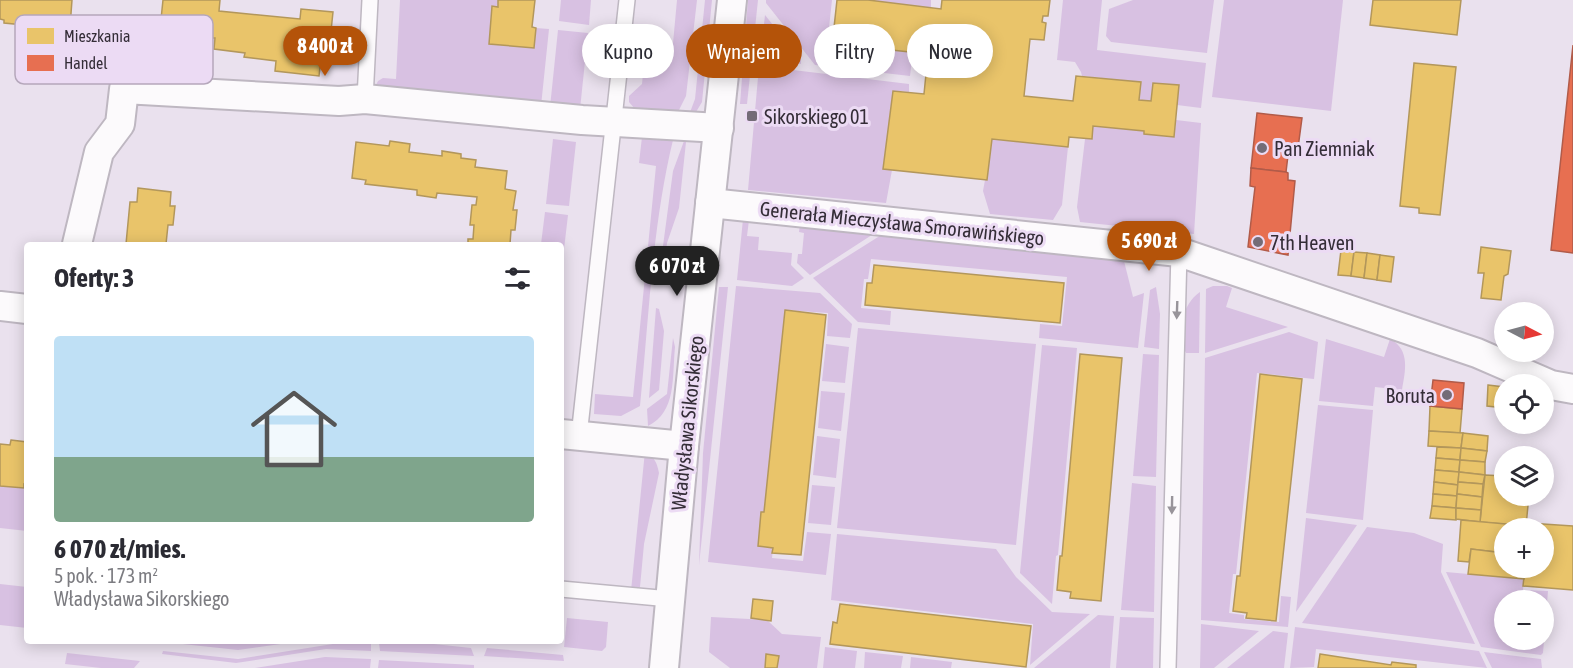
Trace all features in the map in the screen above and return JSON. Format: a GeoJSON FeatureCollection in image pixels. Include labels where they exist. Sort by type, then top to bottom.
{"type":"FeatureCollection","features":[{"type":"Feature","properties":{"kind":"street","name":"Władysława Sikorskiego"},"geometry":{"type":"LineString","coordinates":[[664,668],[684,446],[732,0]]}},
{"type":"Feature","properties":{"kind":"street"},"geometry":{"type":"LineString","coordinates":[[77,242],[99,152],[120,123],[124,89],[339,101],[365,99],[719,128]]}},
{"type":"Feature","properties":{"kind":"street","name":"Generała Mieczysława Smorawińskiego"},"geometry":{"type":"LineString","coordinates":[[710,203],[1179,252],[1477,353],[1551,385],[1573,388]]}},
{"type":"Feature","properties":{"kind":"street"},"geometry":{"type":"LineString","coordinates":[[0,306],[24,309]]}},
{"type":"Feature","properties":{"kind":"street"},"geometry":{"type":"LineString","coordinates":[[570,435],[684,446]]}},
{"type":"Feature","properties":{"kind":"lane"},"geometry":{"type":"LineString","coordinates":[[365,99],[370,0]]}},
{"type":"Feature","properties":{"kind":"lane"},"geometry":{"type":"LineString","coordinates":[[570,435],[614,121],[627,0]]}},
{"type":"Feature","properties":{"kind":"lane"},"geometry":{"type":"LineString","coordinates":[[1168,668],[1179,252]]}},
{"type":"Feature","properties":{"kind":"lane"},"geometry":{"type":"LineString","coordinates":[[564,589],[670,599]]}},
{"type":"Feature","properties":{"kind":"shaded area"},"geometry":{"type":"Polygon","coordinates":[[[400,0],[498,0],[498,7],[492,6],[489,44],[534,48],[536,28],[549,29],[541,106],[378,89],[376,85],[383,78],[396,79],[400,0]]]}},
{"type":"Feature","properties":{"kind":"shaded area"},"geometry":{"type":"Polygon","coordinates":[[[561,0],[591,0],[589,24],[559,21],[561,0]]]}},
{"type":"Feature","properties":{"kind":"shaded area"},"geometry":{"type":"Polygon","coordinates":[[[677,0],[697,0],[694,24],[686,24],[686,78],[688,78],[686,96],[677,114],[635,109],[629,102],[629,96],[642,84],[643,78],[674,78],[677,0]]]}},
{"type":"Feature","properties":{"kind":"shaded area"},"geometry":{"type":"Polygon","coordinates":[[[705,0],[712,0],[710,24],[703,24],[705,0]]]}},
{"type":"Feature","properties":{"kind":"shaded area"},"geometry":{"type":"Polygon","coordinates":[[[748,0],[758,0],[755,24],[746,24],[748,0]]]}},
{"type":"Feature","properties":{"kind":"shaded area"},"geometry":{"type":"Polygon","coordinates":[[[766,0],[832,0],[829,24],[814,24],[814,64],[802,49],[802,24],[783,24],[766,0]]]}},
{"type":"Feature","properties":{"kind":"shaded area"},"geometry":{"type":"Polygon","coordinates":[[[868,0],[931,0],[931,8],[868,0]]]}},
{"type":"Feature","properties":{"kind":"shaded area"},"geometry":{"type":"Polygon","coordinates":[[[1063,0],[1102,0],[1097,50],[1206,63],[1201,108],[1177,105],[1179,85],[1153,83],[1151,101],[1139,100],[1141,82],[1082,76],[1075,62],[1057,60],[1063,0]]]}},
{"type":"Feature","properties":{"kind":"shaded area"},"geometry":{"type":"Polygon","coordinates":[[[1133,0],[1214,0],[1207,53],[1111,42],[1106,36],[1109,9],[1133,0]]]}},
{"type":"Feature","properties":{"kind":"shaded area"},"geometry":{"type":"Polygon","coordinates":[[[1224,0],[1343,0],[1331,111],[1212,97],[1224,0]]]}},
{"type":"Feature","properties":{"kind":"shaded area"},"geometry":{"type":"Polygon","coordinates":[[[765,15],[772,24],[764,24],[765,15]]]}},
{"type":"Feature","properties":{"kind":"shaded area"},"geometry":{"type":"Polygon","coordinates":[[[558,30],[582,32],[583,78],[580,109],[550,107],[558,30]]]}},
{"type":"Feature","properties":{"kind":"shaded area"},"geometry":{"type":"Polygon","coordinates":[[[895,50],[907,51],[907,76],[895,74],[895,50]]]}},
{"type":"Feature","properties":{"kind":"shaded area"},"geometry":{"type":"Polygon","coordinates":[[[802,71],[814,73],[814,78],[859,78],[909,84],[909,92],[893,91],[883,169],[892,170],[886,203],[748,190],[758,78],[802,78],[802,71]]]}},
{"type":"Feature","properties":{"kind":"shaded area"},"geometry":{"type":"Polygon","coordinates":[[[697,78],[704,78],[702,102],[696,112],[689,115],[695,99],[697,78]]]}},
{"type":"Feature","properties":{"kind":"shaded area"},"geometry":{"type":"Polygon","coordinates":[[[742,78],[750,78],[747,104],[740,104],[742,78]]]}},
{"type":"Feature","properties":{"kind":"shaded area"},"geometry":{"type":"Polygon","coordinates":[[[1176,120],[1201,123],[1194,234],[1080,222],[1077,207],[1085,139],[1092,139],[1093,126],[1144,131],[1145,134],[1174,137],[1176,120]]]}},
{"type":"Feature","properties":{"kind":"shaded area"},"geometry":{"type":"Polygon","coordinates":[[[642,137],[673,140],[660,206],[640,406],[621,416],[594,414],[595,394],[633,397],[656,166],[639,163],[642,137]]]}},
{"type":"Feature","properties":{"kind":"shaded area"},"geometry":{"type":"Polygon","coordinates":[[[553,139],[576,142],[569,206],[546,204],[553,139]]]}},
{"type":"Feature","properties":{"kind":"shaded area"},"geometry":{"type":"Polygon","coordinates":[[[992,139],[1068,147],[1062,205],[1053,220],[990,214],[983,191],[985,180],[987,180],[992,139]]]}},
{"type":"Feature","properties":{"kind":"shaded area"},"geometry":{"type":"Polygon","coordinates":[[[684,141],[686,142],[679,208],[667,243],[663,276],[659,276],[673,171],[684,141]]]}},
{"type":"Feature","properties":{"kind":"shaded area"},"geometry":{"type":"Polygon","coordinates":[[[545,212],[568,215],[564,249],[564,242],[541,242],[545,212]]]}},
{"type":"Feature","properties":{"kind":"shaded area"},"geometry":{"type":"Polygon","coordinates":[[[743,219],[749,220],[747,236],[759,237],[758,250],[792,253],[791,265],[804,278],[792,286],[737,280],[743,219]]]}},
{"type":"Feature","properties":{"kind":"shaded area"},"geometry":{"type":"Polygon","coordinates":[[[800,224],[878,231],[810,275],[797,263],[798,254],[802,254],[804,233],[799,232],[800,224]]]}},
{"type":"Feature","properties":{"kind":"shaded area"},"geometry":{"type":"Polygon","coordinates":[[[886,232],[1122,253],[1133,297],[1144,293],[1138,348],[1039,338],[1040,324],[1062,326],[1067,277],[871,259],[868,279],[864,279],[861,308],[891,311],[890,325],[858,322],[813,278],[886,232]]]}},
{"type":"Feature","properties":{"kind":"shaded area"},"geometry":{"type":"Polygon","coordinates":[[[736,286],[820,293],[852,324],[850,338],[827,336],[828,313],[785,310],[764,512],[758,546],[773,548],[772,558],[803,561],[807,532],[831,534],[826,575],[708,562],[736,286]]]}},
{"type":"Feature","properties":{"kind":"shaded area"},"geometry":{"type":"Polygon","coordinates":[[[1213,286],[1232,288],[1226,307],[1288,327],[1205,353],[1206,289],[1213,286]]]}},
{"type":"Feature","properties":{"kind":"shaded area"},"geometry":{"type":"Polygon","coordinates":[[[719,287],[728,287],[699,565],[703,453],[719,287]]]}},
{"type":"Feature","properties":{"kind":"shaded area"},"geometry":{"type":"Polygon","coordinates":[[[1156,287],[1160,314],[1159,349],[1144,347],[1150,290],[1156,287]]]}},
{"type":"Feature","properties":{"kind":"shaded area"},"geometry":{"type":"Polygon","coordinates":[[[1200,292],[1199,353],[1186,353],[1181,337],[1182,320],[1189,304],[1200,292]]]}},
{"type":"Feature","properties":{"kind":"shaded area"},"geometry":{"type":"Polygon","coordinates":[[[656,308],[659,309],[664,331],[659,390],[649,398],[656,308]]]}},
{"type":"Feature","properties":{"kind":"shaded area"},"geometry":{"type":"Polygon","coordinates":[[[858,328],[1036,344],[1016,545],[837,528],[858,328]]]}},
{"type":"Feature","properties":{"kind":"shaded area"},"geometry":{"type":"Polygon","coordinates":[[[1289,332],[1318,342],[1314,379],[1257,373],[1236,574],[1233,574],[1229,613],[1244,615],[1244,619],[1279,622],[1281,596],[1291,597],[1288,627],[1201,620],[1205,358],[1289,332]]]}},
{"type":"Feature","properties":{"kind":"shaded area"},"geometry":{"type":"Polygon","coordinates":[[[673,338],[675,347],[671,392],[664,412],[648,426],[647,409],[667,394],[673,338]]]}},
{"type":"Feature","properties":{"kind":"shaded area"},"geometry":{"type":"Polygon","coordinates":[[[1326,339],[1384,357],[1390,339],[1397,344],[1404,355],[1402,390],[1375,387],[1373,406],[1319,401],[1326,339]]]}},
{"type":"Feature","properties":{"kind":"shaded area"},"geometry":{"type":"Polygon","coordinates":[[[826,344],[849,347],[845,383],[822,381],[826,344]]]}},
{"type":"Feature","properties":{"kind":"shaded area"},"geometry":{"type":"Polygon","coordinates":[[[1042,345],[1077,348],[1052,604],[1020,573],[1042,345]]]}},
{"type":"Feature","properties":{"kind":"shaded area"},"geometry":{"type":"Polygon","coordinates":[[[1143,354],[1159,355],[1156,477],[1133,476],[1143,354]]]}},
{"type":"Feature","properties":{"kind":"shaded area"},"geometry":{"type":"Polygon","coordinates":[[[821,391],[845,393],[841,431],[818,428],[821,391]]]}},
{"type":"Feature","properties":{"kind":"shaded area"},"geometry":{"type":"Polygon","coordinates":[[[1318,405],[1373,410],[1363,520],[1306,513],[1318,405]]]}},
{"type":"Feature","properties":{"kind":"shaded area"},"geometry":{"type":"Polygon","coordinates":[[[817,436],[840,439],[836,478],[813,475],[817,436]]]}},
{"type":"Feature","properties":{"kind":"shaded area"},"geometry":{"type":"Polygon","coordinates":[[[645,451],[655,460],[659,473],[644,544],[640,587],[631,591],[645,451]]]}},
{"type":"Feature","properties":{"kind":"shaded area"},"geometry":{"type":"Polygon","coordinates":[[[1132,483],[1156,486],[1154,612],[1121,610],[1132,483]]]}},
{"type":"Feature","properties":{"kind":"shaded area"},"geometry":{"type":"Polygon","coordinates":[[[812,485],[835,487],[831,525],[808,523],[812,485]]]}},
{"type":"Feature","properties":{"kind":"shaded area"},"geometry":{"type":"Polygon","coordinates":[[[0,486],[24,488],[24,531],[0,528],[0,486]]]}},
{"type":"Feature","properties":{"kind":"shaded area"},"geometry":{"type":"Polygon","coordinates":[[[1306,518],[1357,525],[1296,612],[1306,518]]]}},
{"type":"Feature","properties":{"kind":"shaded area"},"geometry":{"type":"Polygon","coordinates":[[[1367,527],[1414,533],[1443,544],[1441,572],[1475,644],[1302,623],[1367,527]]]}},
{"type":"Feature","properties":{"kind":"shaded area"},"geometry":{"type":"Polygon","coordinates":[[[837,534],[996,549],[1016,577],[1052,612],[1090,614],[1030,665],[1033,624],[831,600],[837,534]]]}},
{"type":"Feature","properties":{"kind":"shaded area"},"geometry":{"type":"Polygon","coordinates":[[[1446,572],[1524,579],[1523,590],[1494,590],[1494,649],[1481,647],[1446,572]]]}},
{"type":"Feature","properties":{"kind":"shaded area"},"geometry":{"type":"Polygon","coordinates":[[[0,584],[24,587],[24,628],[0,625],[0,584]]]}},
{"type":"Feature","properties":{"kind":"shaded area"},"geometry":{"type":"Polygon","coordinates":[[[1098,615],[1114,616],[1110,668],[1034,668],[1098,615]]]}},
{"type":"Feature","properties":{"kind":"shaded area"},"geometry":{"type":"Polygon","coordinates":[[[711,617],[767,620],[782,634],[821,637],[817,668],[730,668],[709,652],[711,617]]]}},
{"type":"Feature","properties":{"kind":"shaded area"},"geometry":{"type":"Polygon","coordinates":[[[1120,617],[1154,618],[1153,668],[1116,668],[1120,617]]]}},
{"type":"Feature","properties":{"kind":"shaded area"},"geometry":{"type":"Polygon","coordinates":[[[567,618],[608,622],[606,647],[602,651],[564,647],[567,618]]]}},
{"type":"Feature","properties":{"kind":"shaded area"},"geometry":{"type":"Polygon","coordinates":[[[1201,624],[1259,631],[1214,668],[1200,668],[1201,624]]]}},
{"type":"Feature","properties":{"kind":"shaded area"},"geometry":{"type":"Polygon","coordinates":[[[1295,627],[1479,651],[1487,668],[1316,649],[1314,667],[1290,668],[1295,627]]]}},
{"type":"Feature","properties":{"kind":"shaded area"},"geometry":{"type":"Polygon","coordinates":[[[1273,631],[1288,633],[1284,668],[1227,668],[1273,631]]]}},
{"type":"Feature","properties":{"kind":"shaded area"},"geometry":{"type":"Polygon","coordinates":[[[182,644],[281,644],[238,650],[182,644]]]}},
{"type":"Feature","properties":{"kind":"shaded area"},"geometry":{"type":"Polygon","coordinates":[[[333,644],[371,644],[371,651],[326,649],[236,663],[162,654],[163,651],[238,659],[333,644]]]}},
{"type":"Feature","properties":{"kind":"shaded area"},"geometry":{"type":"Polygon","coordinates":[[[379,644],[434,644],[471,648],[474,656],[380,651],[379,644]]]}},
{"type":"Feature","properties":{"kind":"shaded area"},"geometry":{"type":"Polygon","coordinates":[[[825,647],[857,651],[855,668],[823,668],[825,647]]]}},
{"type":"Feature","properties":{"kind":"shaded area"},"geometry":{"type":"Polygon","coordinates":[[[487,648],[563,655],[564,661],[484,656],[487,648]]]}},
{"type":"Feature","properties":{"kind":"shaded area"},"geometry":{"type":"Polygon","coordinates":[[[1504,650],[1543,650],[1541,655],[1504,650]]]}},
{"type":"Feature","properties":{"kind":"shaded area"},"geometry":{"type":"Polygon","coordinates":[[[865,652],[903,656],[901,668],[864,668],[865,652]]]}},
{"type":"Feature","properties":{"kind":"shaded area"},"geometry":{"type":"Polygon","coordinates":[[[1484,652],[1541,659],[1542,668],[1492,668],[1484,652]]]}},
{"type":"Feature","properties":{"kind":"shaded area"},"geometry":{"type":"Polygon","coordinates":[[[67,653],[140,661],[134,668],[101,668],[65,664],[67,653]]]}},
{"type":"Feature","properties":{"kind":"shaded area"},"geometry":{"type":"Polygon","coordinates":[[[325,657],[371,659],[370,668],[255,668],[325,657]]]}},
{"type":"Feature","properties":{"kind":"shaded area"},"geometry":{"type":"Polygon","coordinates":[[[911,657],[952,662],[951,668],[910,668],[911,657]]]}},
{"type":"Feature","properties":{"kind":"shaded area"},"geometry":{"type":"Polygon","coordinates":[[[379,660],[474,665],[474,668],[378,668],[379,660]]]}},
{"type":"Feature","properties":{"kind":"building: Mieszkania"},"geometry":{"type":"Polygon","coordinates":[[[0,0],[72,0],[71,15],[15,15],[15,24],[4,23],[4,20],[0,19],[0,0]]]}},
{"type":"Feature","properties":{"kind":"building: Mieszkania"},"geometry":{"type":"Polygon","coordinates":[[[163,0],[220,0],[219,11],[300,19],[301,9],[333,12],[329,50],[322,50],[319,76],[275,71],[276,61],[244,57],[245,53],[214,49],[213,15],[161,15],[163,0]]]}},
{"type":"Feature","properties":{"kind":"building: Mieszkania"},"geometry":{"type":"Polygon","coordinates":[[[498,0],[535,0],[532,27],[536,28],[534,48],[489,44],[492,6],[498,7],[498,0]]]}},
{"type":"Feature","properties":{"kind":"building: Mieszkania"},"geometry":{"type":"Polygon","coordinates":[[[837,0],[868,0],[941,9],[942,0],[1050,0],[1048,16],[1043,16],[1042,22],[1046,23],[1044,40],[1030,39],[1024,96],[1073,101],[1076,76],[1141,82],[1139,100],[1151,101],[1153,83],[1179,85],[1174,137],[1144,134],[1144,131],[1093,126],[1092,139],[1069,137],[1068,147],[992,139],[987,180],[883,169],[893,91],[924,94],[926,78],[993,78],[993,24],[907,24],[907,52],[895,50],[895,24],[834,24],[837,0]]]}},
{"type":"Feature","properties":{"kind":"building: Mieszkania"},"geometry":{"type":"Polygon","coordinates":[[[1373,0],[1461,0],[1457,35],[1370,25],[1373,0]]]}},
{"type":"Feature","properties":{"kind":"building: Mieszkania"},"geometry":{"type":"Polygon","coordinates":[[[1414,63],[1456,67],[1440,215],[1419,213],[1419,208],[1400,206],[1414,63]]]}},
{"type":"Feature","properties":{"kind":"building: Mieszkania"},"geometry":{"type":"Polygon","coordinates":[[[390,141],[410,144],[409,152],[442,156],[442,151],[461,154],[461,158],[476,160],[475,167],[507,171],[505,189],[516,191],[513,210],[517,210],[515,230],[511,230],[510,242],[468,242],[468,239],[473,239],[474,225],[470,225],[472,205],[476,205],[477,197],[437,193],[436,198],[417,195],[417,190],[365,184],[366,180],[352,178],[356,142],[389,146],[390,141]]]}},
{"type":"Feature","properties":{"kind":"building: Mieszkania"},"geometry":{"type":"Polygon","coordinates":[[[138,188],[171,192],[170,206],[175,206],[173,225],[168,225],[166,242],[126,242],[130,202],[137,202],[138,188]]]}},
{"type":"Feature","properties":{"kind":"building: Mieszkania"},"geometry":{"type":"Polygon","coordinates":[[[1481,247],[1511,251],[1508,274],[1504,276],[1501,300],[1481,298],[1484,273],[1478,273],[1481,247]]]}},
{"type":"Feature","properties":{"kind":"building: Mieszkania"},"geometry":{"type":"Polygon","coordinates":[[[1341,250],[1354,252],[1351,276],[1338,275],[1341,250]]]}},
{"type":"Feature","properties":{"kind":"building: Mieszkania"},"geometry":{"type":"Polygon","coordinates":[[[1354,252],[1367,253],[1364,278],[1351,276],[1354,252]]]}},
{"type":"Feature","properties":{"kind":"building: Mieszkania"},"geometry":{"type":"Polygon","coordinates":[[[1367,253],[1380,255],[1377,280],[1364,278],[1367,253]]]}},
{"type":"Feature","properties":{"kind":"building: Mieszkania"},"geometry":{"type":"Polygon","coordinates":[[[1380,255],[1394,257],[1391,282],[1377,280],[1380,255]]]}},
{"type":"Feature","properties":{"kind":"building: Mieszkania"},"geometry":{"type":"Polygon","coordinates":[[[874,265],[1064,283],[1060,323],[865,305],[867,283],[872,283],[874,265]]]}},
{"type":"Feature","properties":{"kind":"building: Mieszkania"},"geometry":{"type":"Polygon","coordinates":[[[785,310],[826,315],[801,555],[772,553],[773,548],[758,546],[761,512],[764,512],[785,310]]]}},
{"type":"Feature","properties":{"kind":"building: Mieszkania"},"geometry":{"type":"Polygon","coordinates":[[[1080,354],[1122,358],[1101,601],[1070,598],[1071,592],[1057,590],[1080,354]]]}},
{"type":"Feature","properties":{"kind":"building: Mieszkania"},"geometry":{"type":"Polygon","coordinates":[[[1260,374],[1302,379],[1276,621],[1246,618],[1247,613],[1233,611],[1237,576],[1240,576],[1260,374]]]}},
{"type":"Feature","properties":{"kind":"building: Mieszkania"},"geometry":{"type":"Polygon","coordinates":[[[1488,385],[1494,386],[1494,407],[1487,406],[1488,385]]]}},
{"type":"Feature","properties":{"kind":"building: Mieszkania"},"geometry":{"type":"Polygon","coordinates":[[[1430,406],[1462,409],[1460,433],[1429,431],[1430,406]]]}},
{"type":"Feature","properties":{"kind":"building: Mieszkania"},"geometry":{"type":"Polygon","coordinates":[[[1429,431],[1463,433],[1461,448],[1428,446],[1429,431]]]}},
{"type":"Feature","properties":{"kind":"building: Mieszkania"},"geometry":{"type":"Polygon","coordinates":[[[1463,433],[1488,436],[1487,451],[1461,448],[1463,433]]]}},
{"type":"Feature","properties":{"kind":"building: Mieszkania"},"geometry":{"type":"Polygon","coordinates":[[[11,440],[24,442],[24,488],[0,486],[0,444],[10,445],[11,440]]]}},
{"type":"Feature","properties":{"kind":"building: Mieszkania"},"geometry":{"type":"Polygon","coordinates":[[[1437,447],[1461,448],[1460,460],[1436,458],[1437,447]]]}},
{"type":"Feature","properties":{"kind":"building: Mieszkania"},"geometry":{"type":"Polygon","coordinates":[[[1461,448],[1487,451],[1485,462],[1460,460],[1461,448]]]}},
{"type":"Feature","properties":{"kind":"building: Mieszkania"},"geometry":{"type":"Polygon","coordinates":[[[1436,458],[1460,460],[1459,472],[1435,470],[1436,458]]]}},
{"type":"Feature","properties":{"kind":"building: Mieszkania"},"geometry":{"type":"Polygon","coordinates":[[[1460,460],[1485,462],[1485,475],[1459,472],[1460,460]]]}},
{"type":"Feature","properties":{"kind":"building: Mieszkania"},"geometry":{"type":"Polygon","coordinates":[[[1435,470],[1459,472],[1458,485],[1434,482],[1435,470]]]}},
{"type":"Feature","properties":{"kind":"building: Mieszkania"},"geometry":{"type":"Polygon","coordinates":[[[1459,472],[1485,475],[1483,484],[1458,482],[1459,472]]]}},
{"type":"Feature","properties":{"kind":"building: Mieszkania"},"geometry":{"type":"Polygon","coordinates":[[[1485,475],[1494,475],[1494,506],[1528,506],[1527,518],[1494,518],[1494,523],[1480,522],[1485,475]]]}},
{"type":"Feature","properties":{"kind":"building: Mieszkania"},"geometry":{"type":"Polygon","coordinates":[[[1434,482],[1458,485],[1457,496],[1433,494],[1434,482]]]}},
{"type":"Feature","properties":{"kind":"building: Mieszkania"},"geometry":{"type":"Polygon","coordinates":[[[1458,482],[1483,484],[1482,497],[1457,494],[1458,482]]]}},
{"type":"Feature","properties":{"kind":"building: Mieszkania"},"geometry":{"type":"Polygon","coordinates":[[[1433,494],[1457,496],[1456,508],[1432,506],[1433,494]]]}},
{"type":"Feature","properties":{"kind":"building: Mieszkania"},"geometry":{"type":"Polygon","coordinates":[[[1457,494],[1482,497],[1481,510],[1456,508],[1457,494]]]}},
{"type":"Feature","properties":{"kind":"building: Mieszkania"},"geometry":{"type":"Polygon","coordinates":[[[1432,506],[1456,508],[1456,520],[1430,518],[1432,506]]]}},
{"type":"Feature","properties":{"kind":"building: Mieszkania"},"geometry":{"type":"Polygon","coordinates":[[[1456,508],[1481,510],[1480,522],[1456,519],[1456,508]]]}},
{"type":"Feature","properties":{"kind":"building: Mieszkania"},"geometry":{"type":"Polygon","coordinates":[[[1461,520],[1494,523],[1494,552],[1471,549],[1469,562],[1458,561],[1461,520]]]}},
{"type":"Feature","properties":{"kind":"building: Mieszkania"},"geometry":{"type":"Polygon","coordinates":[[[1554,525],[1573,526],[1573,590],[1523,586],[1524,578],[1554,578],[1554,525]]]}},
{"type":"Feature","properties":{"kind":"building: Mieszkania"},"geometry":{"type":"Polygon","coordinates":[[[1471,549],[1494,552],[1494,576],[1468,574],[1471,549]]]}},
{"type":"Feature","properties":{"kind":"building: Mieszkania"},"geometry":{"type":"Polygon","coordinates":[[[753,599],[773,601],[771,621],[751,618],[753,599]]]}},
{"type":"Feature","properties":{"kind":"building: Mieszkania"},"geometry":{"type":"Polygon","coordinates":[[[840,604],[1031,626],[1026,667],[830,644],[833,622],[837,623],[840,604]]]}},
{"type":"Feature","properties":{"kind":"building: Mieszkania"},"geometry":{"type":"Polygon","coordinates":[[[766,654],[779,656],[777,668],[765,668],[766,654]]]}},
{"type":"Feature","properties":{"kind":"building: Mieszkania"},"geometry":{"type":"Polygon","coordinates":[[[1320,654],[1391,665],[1392,662],[1416,665],[1416,668],[1318,668],[1320,654]]]}},
{"type":"Feature","properties":{"kind":"building: Handel"},"geometry":{"type":"Polygon","coordinates":[[[1573,45],[1573,253],[1551,250],[1573,45]]]}},
{"type":"Feature","properties":{"kind":"building: Handel"},"geometry":{"type":"Polygon","coordinates":[[[1257,113],[1302,118],[1298,148],[1289,147],[1286,172],[1251,168],[1257,113]]]}},
{"type":"Feature","properties":{"kind":"building: Handel"},"geometry":{"type":"Polygon","coordinates":[[[1251,168],[1286,172],[1288,180],[1295,181],[1288,255],[1248,247],[1255,187],[1250,186],[1251,168]]]}},
{"type":"Feature","properties":{"kind":"building: Handel","name":"Boruta"},"geometry":{"type":"Polygon","coordinates":[[[1433,380],[1464,383],[1462,409],[1430,406],[1433,380]]]}},
{"type":"Feature","properties":{"kind":"place","name":"Sikorskiego 01"},"geometry":{"type":"Point","coordinates":[752,116]}},
{"type":"Feature","properties":{"kind":"place","name":"Pan Ziemniak"},"geometry":{"type":"Point","coordinates":[1262,148]}},
{"type":"Feature","properties":{"kind":"place","name":"7th Heaven"},"geometry":{"type":"Point","coordinates":[1258,242]}},
{"type":"Feature","properties":{"kind":"place","name":"Boruta"},"geometry":{"type":"Point","coordinates":[1447,395]}}]}
